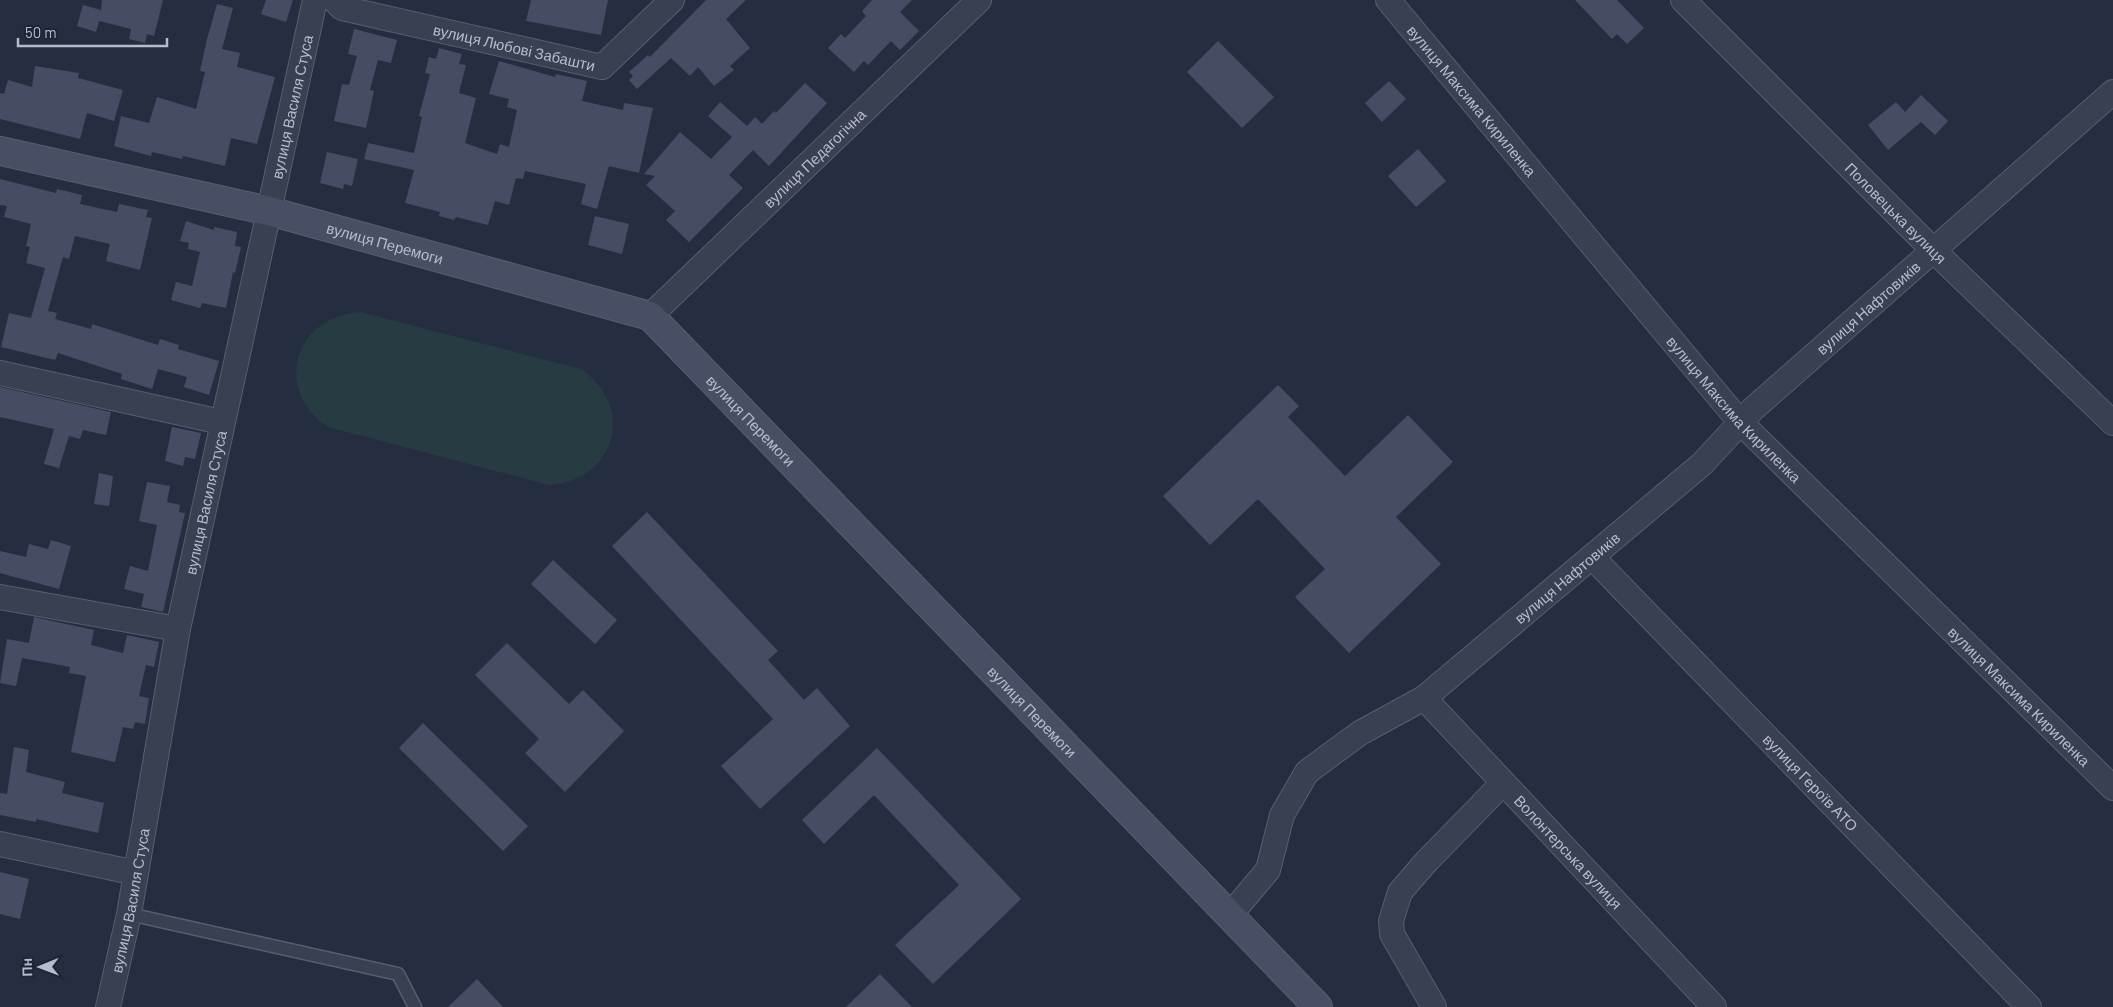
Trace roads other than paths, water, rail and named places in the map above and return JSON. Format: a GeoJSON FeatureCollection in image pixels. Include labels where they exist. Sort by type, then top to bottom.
{"type":"FeatureCollection","features":[{"type":"Feature","properties":{"kind":"street","name":"вулиця Василя Стуса"},"geometry":{"type":"LineString","coordinates":[[108,1007],[129,914],[178,629],[221,422],[315,0]]}},
{"type":"Feature","properties":{"kind":"street","name":"вулиця Любові Забашти"},"geometry":{"type":"LineString","coordinates":[[334,0],[342,8],[602,67],[672,0]]}},
{"type":"Feature","properties":{"kind":"street","name":"вулиця Педагогічна"},"geometry":{"type":"LineString","coordinates":[[650,316],[979,0]]}},
{"type":"Feature","properties":{"kind":"street","name":"вулиця Максима Кириленка"},"geometry":{"type":"LineString","coordinates":[[1388,0],[1741,423],[2113,788]]}},
{"type":"Feature","properties":{"kind":"street","name":"Половецька вулиця"},"geometry":{"type":"LineString","coordinates":[[1682,0],[1932,250],[2113,423]]}},
{"type":"Feature","properties":{"kind":"street","name":"вулиця Нафтовиків"},"geometry":{"type":"LineString","coordinates":[[1230,915],[1268,870],[1282,815],[1307,772],[1360,734],[1424,698],[1702,464],[1754,409],[2113,92]]}},
{"type":"Feature","properties":{"kind":"street","name":"вулиця Перемоги"},"geometry":{"type":"LineString","coordinates":[[0,151],[268,212],[650,316],[1318,1007]]}},
{"type":"Feature","properties":{"kind":"street"},"geometry":{"type":"LineString","coordinates":[[0,373],[221,422]]}},
{"type":"Feature","properties":{"kind":"street","name":"вулиця Героїв АТО"},"geometry":{"type":"LineString","coordinates":[[1592,556],[2029,1007]]}},
{"type":"Feature","properties":{"kind":"street"},"geometry":{"type":"LineString","coordinates":[[0,597],[178,629]]}},
{"type":"Feature","properties":{"kind":"street","name":"Волонтерська вулиця"},"geometry":{"type":"LineString","coordinates":[[1424,698],[1714,1007]]}},
{"type":"Feature","properties":{"kind":"street"},"geometry":{"type":"LineString","coordinates":[[1434,1007],[1392,934],[1390,922],[1400,892],[1426,862],[1503,783]]}},
{"type":"Feature","properties":{"kind":"street"},"geometry":{"type":"LineString","coordinates":[[0,844],[136,873]]}},
{"type":"Feature","properties":{"kind":"lane"},"geometry":{"type":"LineString","coordinates":[[129,914],[398,974],[415,1007]]}}]}
